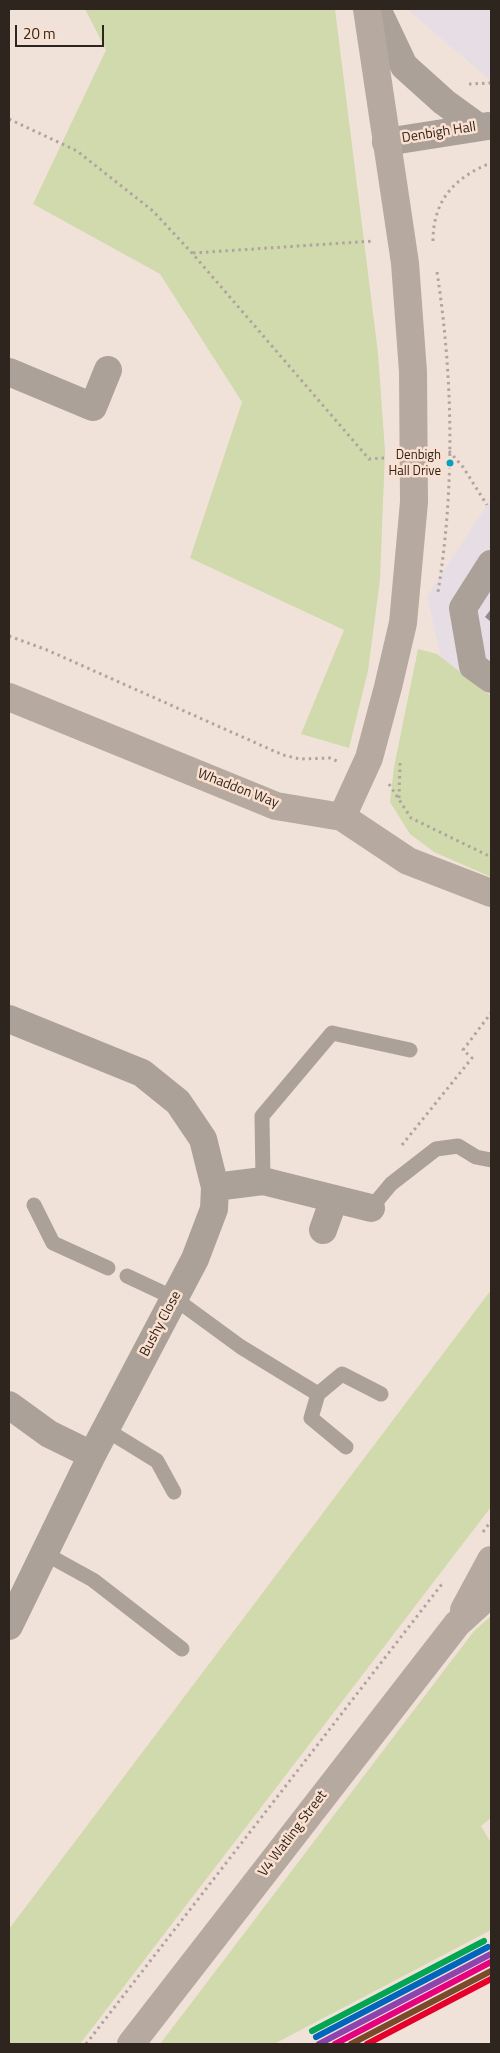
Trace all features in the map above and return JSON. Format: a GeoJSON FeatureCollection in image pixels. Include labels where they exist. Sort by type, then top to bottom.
{"type":"FeatureCollection","features":[{"type":"Feature","properties":{"kind":"street"},"geometry":{"type":"LineString","coordinates":[[342,817],[364,772],[388,687],[403,623],[414,502],[413,372],[401,240],[367,9]]}},
{"type":"Feature","properties":{"kind":"street"},"geometry":{"type":"LineString","coordinates":[[377,9],[404,66],[444,102],[484,126]]}},
{"type":"Feature","properties":{"kind":"street","name":"Denbigh Hall"},"geometry":{"type":"LineString","coordinates":[[386,142],[484,126]]}},
{"type":"Feature","properties":{"kind":"street"},"geometry":{"type":"LineString","coordinates":[[9,372],[93,407],[108,370]]}},
{"type":"Feature","properties":{"kind":"street"},"geometry":{"type":"LineString","coordinates":[[491,564],[463,608],[472,666],[491,679]]}},
{"type":"Feature","properties":{"kind":"street","name":"Whaddon Way"},"geometry":{"type":"LineString","coordinates":[[9,697],[276,806],[342,817],[408,861],[491,893]]}},
{"type":"Feature","properties":{"kind":"street","name":"Bushy Close"},"geometry":{"type":"LineString","coordinates":[[9,1019],[142,1073],[178,1102],[203,1139],[215,1187],[214,1209],[194,1259],[92,1455],[9,1626]]}},
{"type":"Feature","properties":{"kind":"street"},"geometry":{"type":"LineString","coordinates":[[215,1187],[263,1181],[371,1208]]}},
{"type":"Feature","properties":{"kind":"street"},"geometry":{"type":"LineString","coordinates":[[324,1230],[334,1199]]}},
{"type":"Feature","properties":{"kind":"street"},"geometry":{"type":"LineString","coordinates":[[9,1405],[49,1434],[92,1455]]}},
{"type":"Feature","properties":{"kind":"street","name":"V4 Watling Street"},"geometry":{"type":"LineString","coordinates":[[457,1624],[485,1548]]}},
{"type":"Feature","properties":{"kind":"street","name":"V4 Watling Street"},"geometry":{"type":"LineString","coordinates":[[131,2044],[457,1624],[491,1593]]}},
{"type":"Feature","properties":{"kind":"lane"},"geometry":{"type":"LineString","coordinates":[[263,1181],[262,1116],[332,1033],[410,1050]]}},
{"type":"Feature","properties":{"kind":"lane"},"geometry":{"type":"LineString","coordinates":[[371,1208],[391,1184],[436,1149],[458,1146],[476,1157],[491,1160]]}},
{"type":"Feature","properties":{"kind":"lane"},"geometry":{"type":"LineString","coordinates":[[34,1205],[54,1243],[108,1268]]}},
{"type":"Feature","properties":{"kind":"lane"},"geometry":{"type":"LineString","coordinates":[[127,1276],[174,1298],[241,1347],[318,1394]]}},
{"type":"Feature","properties":{"kind":"lane"},"geometry":{"type":"LineString","coordinates":[[346,1447],[311,1418],[318,1394],[342,1374],[381,1394]]}},
{"type":"Feature","properties":{"kind":"lane"},"geometry":{"type":"LineString","coordinates":[[106,1429],[157,1461],[174,1492]]}},
{"type":"Feature","properties":{"kind":"lane"},"geometry":{"type":"LineString","coordinates":[[47,1548],[182,1649]]}},
{"type":"Feature","properties":{"kind":"path"},"geometry":{"type":"LineString","coordinates":[[9,119],[77,151],[153,211],[192,253],[369,459],[414,457]]}},
{"type":"Feature","properties":{"kind":"path"},"geometry":{"type":"LineString","coordinates":[[192,253],[401,240]]}},
{"type":"Feature","properties":{"kind":"path"},"geometry":{"type":"LineString","coordinates":[[449,450],[463,467],[487,505]]}},
{"type":"Feature","properties":{"kind":"path"},"geometry":{"type":"LineString","coordinates":[[9,636],[47,650],[283,755],[300,759],[330,758],[364,772],[389,784],[411,818],[491,857]]}},
{"type":"Feature","properties":{"kind":"path"},"geometry":{"type":"LineString","coordinates":[[397,1150],[472,1058],[463,1050],[491,1013]]}},
{"type":"Feature","properties":{"kind":"path"},"geometry":{"type":"LineString","coordinates":[[485,1548],[491,1521]]}},
{"type":"Feature","properties":{"kind":"path"},"geometry":{"type":"LineString","coordinates":[[86,2044],[443,1584]]}},
{"type":"Feature","properties":{"kind":"shaded area"},"geometry":{"type":"Polygon","coordinates":[[[491,9],[491,81],[408,10],[491,9]]]}},
{"type":"Feature","properties":{"kind":"shaded area"},"geometry":{"type":"Polygon","coordinates":[[[491,499],[491,742],[453,714],[427,596],[491,499]]]}},
{"type":"Feature","properties":{"kind":"green space"},"geometry":{"type":"Polygon","coordinates":[[[85,9],[335,9],[378,353],[385,451],[380,580],[368,671],[349,748],[301,734],[344,630],[190,558],[242,402],[160,274],[33,204],[106,50],[85,9]]]}},
{"type":"Feature","properties":{"kind":"green space"},"geometry":{"type":"Polygon","coordinates":[[[418,649],[437,654],[491,696],[491,877],[434,852],[410,834],[390,802],[394,767],[418,649]]]}},
{"type":"Feature","properties":{"kind":"green space"},"geometry":{"type":"Polygon","coordinates":[[[491,1290],[491,1507],[80,2044],[9,2044],[9,1929],[491,1290]]]}},
{"type":"Feature","properties":{"kind":"green space"},"geometry":{"type":"Polygon","coordinates":[[[491,1616],[491,1818],[481,1826],[491,1843],[491,1930],[274,2044],[160,2044],[474,1631],[491,1616]]]}},
{"type":"Feature","properties":{"kind":"building"},"geometry":{"type":"Polygon","coordinates":[[[491,609],[491,622],[485,617],[491,609]]]}},
{"type":"Feature","properties":{"kind":"transit line"},"geometry":{"type":"LineString","coordinates":[[312,2031],[484,1941]]}},
{"type":"Feature","properties":{"kind":"transit line"},"geometry":{"type":"LineString","coordinates":[[316,2037],[488,1947]]}},
{"type":"Feature","properties":{"kind":"transit line"},"geometry":{"type":"LineString","coordinates":[[319,2044],[491,1954]]}},
{"type":"Feature","properties":{"kind":"transit line"},"geometry":{"type":"LineString","coordinates":[[335,2044],[491,1962]]}},
{"type":"Feature","properties":{"kind":"transit line"},"geometry":{"type":"LineString","coordinates":[[351,2044],[491,1971]]}},
{"type":"Feature","properties":{"kind":"transit line"},"geometry":{"type":"LineString","coordinates":[[367,2044],[491,1979]]}},
{"type":"Feature","properties":{"kind":"place","name":"Denbigh Hall Drive"},"geometry":{"type":"Point","coordinates":[450,463]}}]}
